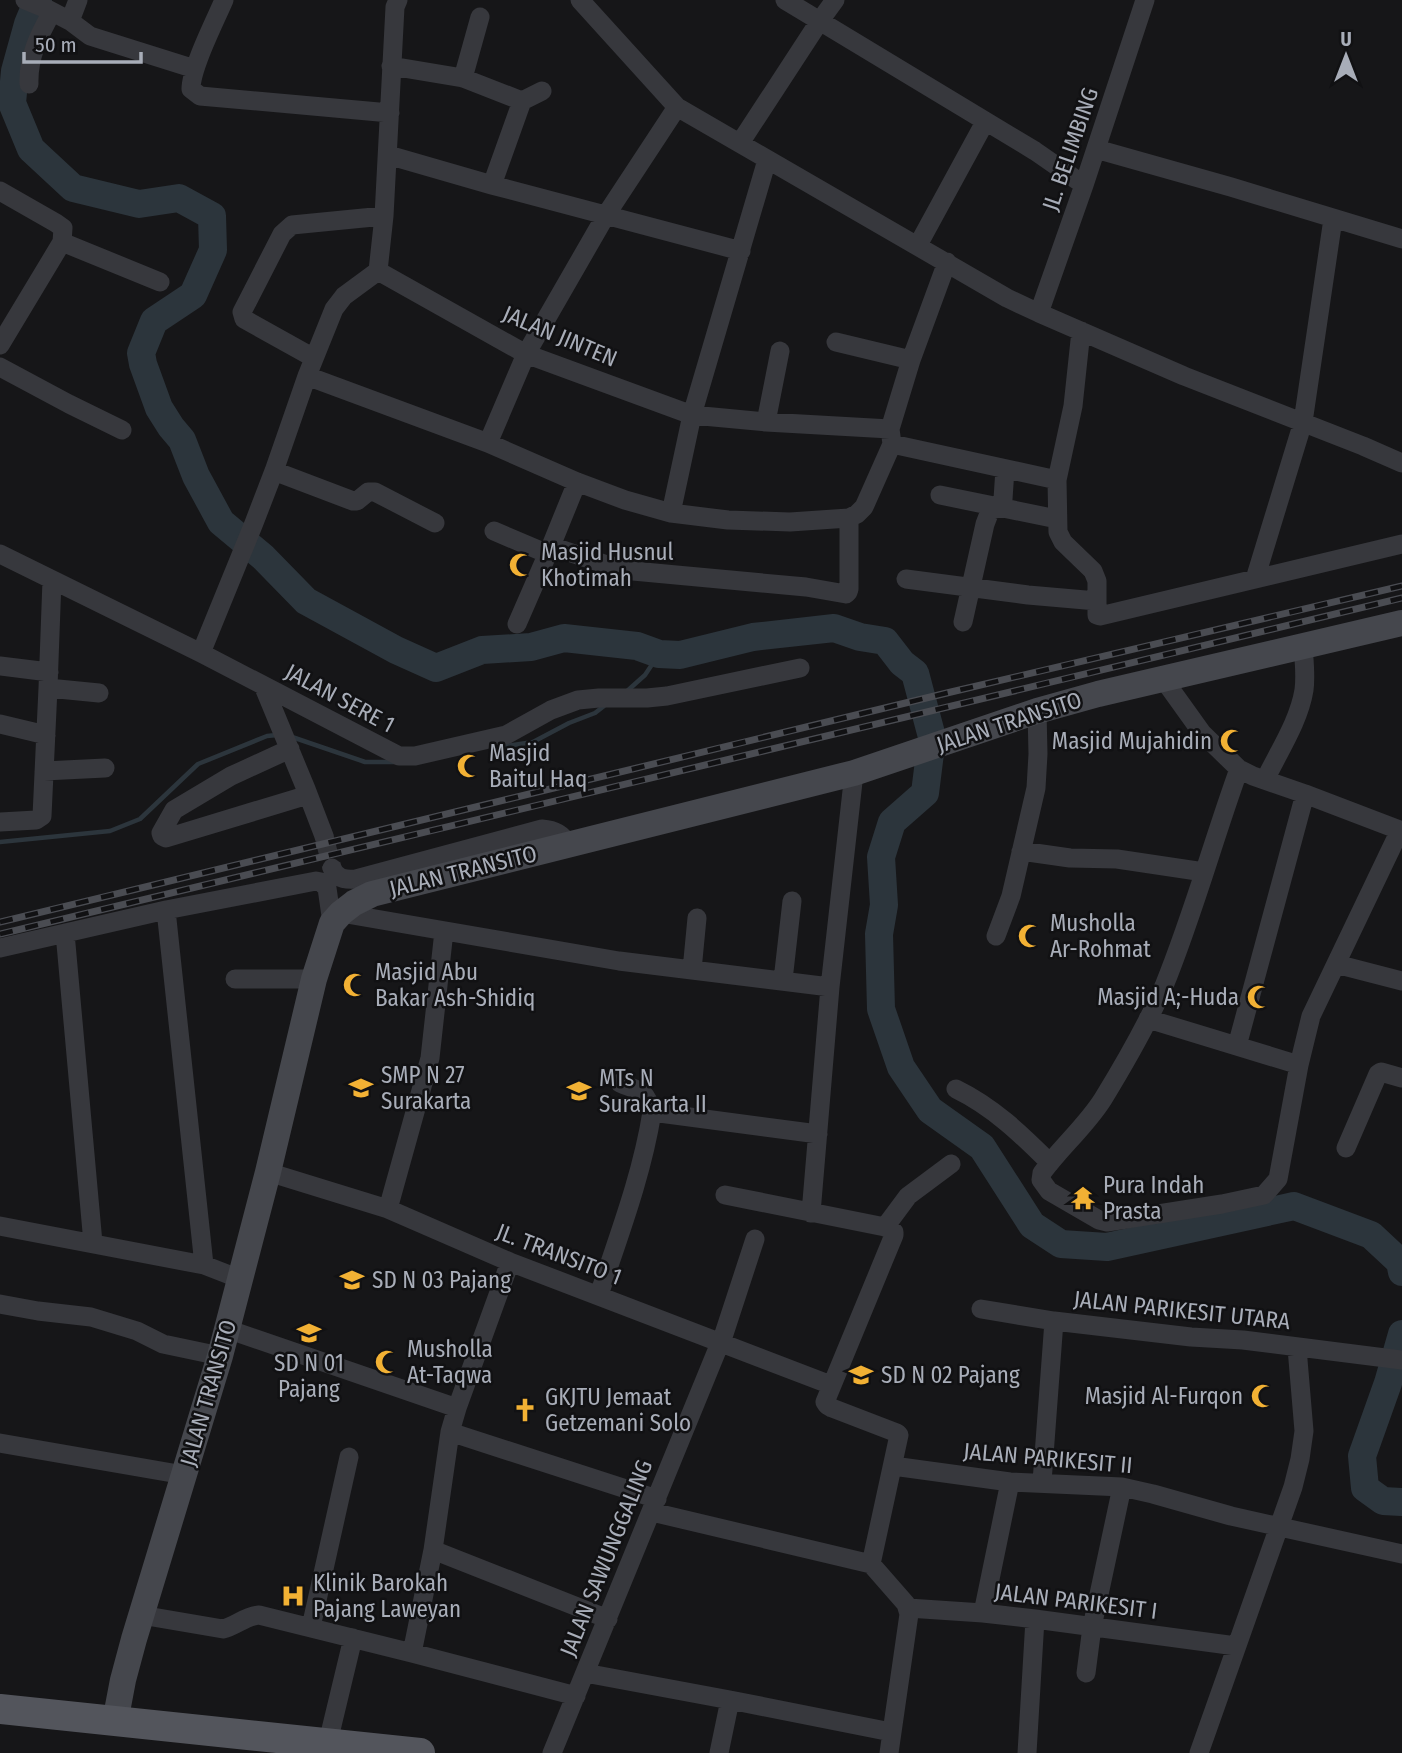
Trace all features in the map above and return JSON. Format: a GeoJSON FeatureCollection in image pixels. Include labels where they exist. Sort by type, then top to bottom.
{"type":"FeatureCollection","features":[{"type":"Feature","properties":{"kind":"main road","name":"JALAN TRANSITO"},"geometry":{"type":"LineString","coordinates":[[115,1722],[141,1615],[220,1356],[268,1172],[313,979],[337,918],[354,903],[372,894],[854,774],[1037,711],[1098,694],[1402,623]]}},
{"type":"Feature","properties":{"kind":"main road"},"geometry":{"type":"LineString","coordinates":[[0,1709],[115,1722],[254,1745],[328,1742],[419,1753]]}},
{"type":"Feature","properties":{"kind":"street"},"geometry":{"type":"LineString","coordinates":[[25,0],[56,14],[90,36],[195,69]]}},
{"type":"Feature","properties":{"kind":"street"},"geometry":{"type":"LineString","coordinates":[[29,85],[34,48],[56,14],[78,0]]}},
{"type":"Feature","properties":{"kind":"street"},"geometry":{"type":"LineString","coordinates":[[224,0],[195,69],[191,89],[200,96],[390,113]]}},
{"type":"Feature","properties":{"kind":"street"},"geometry":{"type":"LineString","coordinates":[[580,0],[677,107],[1007,298],[1184,376],[1402,463]]}},
{"type":"Feature","properties":{"kind":"street"},"geometry":{"type":"LineString","coordinates":[[785,0],[1035,151],[1084,185]]}},
{"type":"Feature","properties":{"kind":"street"},"geometry":{"type":"LineString","coordinates":[[740,143],[835,0]]}},
{"type":"Feature","properties":{"kind":"street","name":"JL. BELIMBING"},"geometry":{"type":"LineString","coordinates":[[1039,313],[1145,0]]}},
{"type":"Feature","properties":{"kind":"street"},"geometry":{"type":"LineString","coordinates":[[201,653],[254,523],[310,367],[334,309],[353,289],[378,271],[388,155],[391,2]]}},
{"type":"Feature","properties":{"kind":"street"},"geometry":{"type":"LineString","coordinates":[[463,78],[480,18]]}},
{"type":"Feature","properties":{"kind":"street"},"geometry":{"type":"LineString","coordinates":[[391,66],[463,78],[522,101],[542,92]]}},
{"type":"Feature","properties":{"kind":"street"},"geometry":{"type":"LineString","coordinates":[[492,185],[522,101]]}},
{"type":"Feature","properties":{"kind":"street"},"geometry":{"type":"LineString","coordinates":[[488,443],[526,354],[606,215],[677,107]]}},
{"type":"Feature","properties":{"kind":"street"},"geometry":{"type":"LineString","coordinates":[[918,245],[985,122]]}},
{"type":"Feature","properties":{"kind":"street"},"geometry":{"type":"LineString","coordinates":[[1096,149],[1402,239]]}},
{"type":"Feature","properties":{"kind":"street"},"geometry":{"type":"LineString","coordinates":[[388,155],[741,251]]}},
{"type":"Feature","properties":{"kind":"street"},"geometry":{"type":"LineString","coordinates":[[671,513],[692,415],[767,160]]}},
{"type":"Feature","properties":{"kind":"street"},"geometry":{"type":"LineString","coordinates":[[0,191],[61,226],[64,233],[62,242],[0,345]]}},
{"type":"Feature","properties":{"kind":"street"},"geometry":{"type":"LineString","coordinates":[[384,216],[292,225],[282,234],[242,312],[244,319],[310,367],[577,482],[671,513],[728,520],[790,522],[849,518],[864,507],[891,437],[911,359],[947,262]]}},
{"type":"Feature","properties":{"kind":"street"},"geometry":{"type":"LineString","coordinates":[[1255,579],[1303,422],[1333,219]]}},
{"type":"Feature","properties":{"kind":"street"},"geometry":{"type":"LineString","coordinates":[[62,242],[160,282]]}},
{"type":"Feature","properties":{"kind":"street","name":"JALAN JINTEN"},"geometry":{"type":"LineString","coordinates":[[378,271],[526,354],[692,415],[891,437],[1005,469],[1057,480]]}},
{"type":"Feature","properties":{"kind":"street"},"geometry":{"type":"LineString","coordinates":[[1081,331],[1073,406],[1057,480],[1057,519],[1058,532],[1063,542],[1093,571],[1097,581],[1097,615],[1402,544]]}},
{"type":"Feature","properties":{"kind":"street"},"geometry":{"type":"LineString","coordinates":[[836,342],[911,359]]}},
{"type":"Feature","properties":{"kind":"street"},"geometry":{"type":"LineString","coordinates":[[766,422],[779,352]]}},
{"type":"Feature","properties":{"kind":"street"},"geometry":{"type":"LineString","coordinates":[[0,367],[122,430]]}},
{"type":"Feature","properties":{"kind":"street"},"geometry":{"type":"LineString","coordinates":[[963,622],[987,517],[990,511],[1000,507],[1003,499],[1005,469]]}},
{"type":"Feature","properties":{"kind":"street"},"geometry":{"type":"LineString","coordinates":[[274,471],[357,501],[368,492],[376,492],[435,523]]}},
{"type":"Feature","properties":{"kind":"street"},"geometry":{"type":"LineString","coordinates":[[517,624],[577,482]]}},
{"type":"Feature","properties":{"kind":"street"},"geometry":{"type":"LineString","coordinates":[[940,495],[1057,519]]}},
{"type":"Feature","properties":{"kind":"street"},"geometry":{"type":"LineString","coordinates":[[495,531],[550,550],[633,571],[806,587],[846,594],[849,589],[849,518]]}},
{"type":"Feature","properties":{"kind":"street","name":"JALAN SERE 1"},"geometry":{"type":"LineString","coordinates":[[0,554],[201,653],[400,756],[506,736],[551,710],[578,700],[667,696],[800,668]]}},
{"type":"Feature","properties":{"kind":"street"},"geometry":{"type":"LineString","coordinates":[[906,579],[1097,601]]}},
{"type":"Feature","properties":{"kind":"street"},"geometry":{"type":"LineString","coordinates":[[0,822],[40,818],[43,812],[52,580]]}},
{"type":"Feature","properties":{"kind":"street"},"geometry":{"type":"LineString","coordinates":[[1265,780],[1301,702],[1305,680],[1303,646]]}},
{"type":"Feature","properties":{"kind":"street"},"geometry":{"type":"LineString","coordinates":[[0,666],[99,693]]}},
{"type":"Feature","properties":{"kind":"street"},"geometry":{"type":"LineString","coordinates":[[1164,680],[1202,733],[1239,769],[1401,831],[1311,1016],[1278,1179],[1264,1195],[1107,1222],[1099,1220],[1049,1191],[1041,1177],[1102,1100],[1148,1019],[1205,872],[1239,769]]}},
{"type":"Feature","properties":{"kind":"street"},"geometry":{"type":"LineString","coordinates":[[263,685],[324,836]]}},
{"type":"Feature","properties":{"kind":"street"},"geometry":{"type":"LineString","coordinates":[[996,936],[1011,896],[1036,788],[1037,711]]}},
{"type":"Feature","properties":{"kind":"street"},"geometry":{"type":"LineString","coordinates":[[0,724],[46,735]]}},
{"type":"Feature","properties":{"kind":"street"},"geometry":{"type":"LineString","coordinates":[[286,742],[174,810],[161,833],[162,836],[166,838],[308,795]]}},
{"type":"Feature","properties":{"kind":"street"},"geometry":{"type":"LineString","coordinates":[[44,771],[105,768]]}},
{"type":"Feature","properties":{"kind":"street"},"geometry":{"type":"LineString","coordinates":[[811,1213],[830,987],[854,774]]}},
{"type":"Feature","properties":{"kind":"street"},"geometry":{"type":"LineString","coordinates":[[1237,1046],[1306,794]]}},
{"type":"Feature","properties":{"kind":"street"},"geometry":{"type":"LineString","coordinates":[[332,868],[341,878],[356,879],[542,829],[559,833],[569,845]]}},
{"type":"Feature","properties":{"kind":"street"},"geometry":{"type":"LineString","coordinates":[[1021,851],[1070,858],[1117,859],[1205,872]]}},
{"type":"Feature","properties":{"kind":"street"},"geometry":{"type":"LineString","coordinates":[[0,948],[166,910],[316,881],[327,888],[337,918],[444,931],[619,961],[830,987]]}},
{"type":"Feature","properties":{"kind":"street"},"geometry":{"type":"LineString","coordinates":[[783,980],[792,901]]}},
{"type":"Feature","properties":{"kind":"street"},"geometry":{"type":"LineString","coordinates":[[166,910],[204,1265]]}},
{"type":"Feature","properties":{"kind":"street"},"geometry":{"type":"LineString","coordinates":[[692,970],[697,918]]}},
{"type":"Feature","properties":{"kind":"street"},"geometry":{"type":"LineString","coordinates":[[388,1209],[430,1058],[444,931]]}},
{"type":"Feature","properties":{"kind":"street"},"geometry":{"type":"LineString","coordinates":[[65,933],[93,1243]]}},
{"type":"Feature","properties":{"kind":"street"},"geometry":{"type":"LineString","coordinates":[[1336,964],[1402,981]]}},
{"type":"Feature","properties":{"kind":"street"},"geometry":{"type":"LineString","coordinates":[[234,979],[313,979]]}},
{"type":"Feature","properties":{"kind":"street"},"geometry":{"type":"LineString","coordinates":[[1148,1019],[1299,1065]]}},
{"type":"Feature","properties":{"kind":"street"},"geometry":{"type":"LineString","coordinates":[[1346,1148],[1378,1074],[1381,1072],[1402,1078]]}},
{"type":"Feature","properties":{"kind":"street"},"geometry":{"type":"LineString","coordinates":[[598,1295],[634,1191],[652,1112],[644,1093],[620,1083]]}},
{"type":"Feature","properties":{"kind":"street"},"geometry":{"type":"LineString","coordinates":[[956,1089],[989,1107],[1050,1163]]}},
{"type":"Feature","properties":{"kind":"street"},"geometry":{"type":"LineString","coordinates":[[652,1112],[818,1134]]}},
{"type":"Feature","properties":{"kind":"street"},"geometry":{"type":"LineString","coordinates":[[885,1227],[908,1196],[951,1164]]}},
{"type":"Feature","properties":{"kind":"street","name":"JL. TRANSITO 1"},"geometry":{"type":"LineString","coordinates":[[268,1172],[388,1209],[510,1262],[831,1385]]}},
{"type":"Feature","properties":{"kind":"street"},"geometry":{"type":"LineString","coordinates":[[724,1195],[885,1227],[894,1232],[825,1402],[899,1435],[871,1564]]}},
{"type":"Feature","properties":{"kind":"street"},"geometry":{"type":"LineString","coordinates":[[0,1226],[204,1265],[240,1279]]}},
{"type":"Feature","properties":{"kind":"street","name":"JALAN SAWUNGGALING"},"geometry":{"type":"LineString","coordinates":[[552,1753],[720,1343],[755,1239]]}},
{"type":"Feature","properties":{"kind":"street"},"geometry":{"type":"LineString","coordinates":[[412,1653],[433,1550],[450,1432],[510,1262]]}},
{"type":"Feature","properties":{"kind":"street"},"geometry":{"type":"LineString","coordinates":[[0,1304],[98,1318],[137,1331],[163,1344],[220,1356]]}},
{"type":"Feature","properties":{"kind":"street","name":"JALAN PARIKESIT UTARA"},"geometry":{"type":"LineString","coordinates":[[981,1309],[1055,1321],[1191,1337],[1243,1340],[1402,1360]]}},
{"type":"Feature","properties":{"kind":"street"},"geometry":{"type":"LineString","coordinates":[[1042,1482],[1055,1321]]}},
{"type":"Feature","properties":{"kind":"street"},"geometry":{"type":"LineString","coordinates":[[227,1329],[457,1408]]}},
{"type":"Feature","properties":{"kind":"street"},"geometry":{"type":"LineString","coordinates":[[1199,1753],[1300,1459],[1304,1431],[1297,1348]]}},
{"type":"Feature","properties":{"kind":"street"},"geometry":{"type":"LineString","coordinates":[[450,1432],[655,1505],[871,1564],[906,1604],[909,1614],[889,1753]]}},
{"type":"Feature","properties":{"kind":"street"},"geometry":{"type":"LineString","coordinates":[[0,1443],[184,1475]]}},
{"type":"Feature","properties":{"kind":"street"},"geometry":{"type":"LineString","coordinates":[[311,1627],[349,1457]]}},
{"type":"Feature","properties":{"kind":"street","name":"JALAN PARIKESIT II"},"geometry":{"type":"LineString","coordinates":[[893,1466],[1010,1482],[1122,1487],[1231,1516],[1402,1554]]}},
{"type":"Feature","properties":{"kind":"street"},"geometry":{"type":"LineString","coordinates":[[983,1613],[1010,1482]]}},
{"type":"Feature","properties":{"kind":"street"},"geometry":{"type":"LineString","coordinates":[[1086,1673],[1092,1627],[1122,1487]]}},
{"type":"Feature","properties":{"kind":"street"},"geometry":{"type":"LineString","coordinates":[[433,1550],[608,1619]]}},
{"type":"Feature","properties":{"kind":"street","name":"JALAN PARIKESIT I"},"geometry":{"type":"LineString","coordinates":[[908,1608],[1035,1619],[1236,1646]]}},
{"type":"Feature","properties":{"kind":"street"},"geometry":{"type":"LineString","coordinates":[[141,1615],[223,1629],[259,1615],[576,1696]]}},
{"type":"Feature","properties":{"kind":"street"},"geometry":{"type":"LineString","coordinates":[[1027,1753],[1035,1619]]}},
{"type":"Feature","properties":{"kind":"street"},"geometry":{"type":"LineString","coordinates":[[328,1742],[353,1638]]}},
{"type":"Feature","properties":{"kind":"street"},"geometry":{"type":"LineString","coordinates":[[585,1673],[891,1732]]}},
{"type":"Feature","properties":{"kind":"street"},"geometry":{"type":"LineString","coordinates":[[719,1753],[730,1699]]}},
{"type":"Feature","properties":{"kind":"waterway"},"geometry":{"type":"LineString","coordinates":[[38,0],[28,24],[15,71],[12,103],[31,149],[73,188],[139,204],[179,198],[212,216],[213,250],[193,295],[154,321],[141,353],[159,408],[182,440],[196,476],[221,522],[263,557],[306,601],[396,650],[436,668],[482,650],[531,647],[564,638],[637,646],[659,654],[680,655],[753,637],[834,628],[860,637],[885,641],[902,663],[915,673],[932,737],[925,793],[892,822],[881,857],[884,905],[879,934],[881,1009],[901,1067],[930,1110],[982,1147],[1032,1225],[1061,1244],[1107,1247],[1294,1206],[1371,1235],[1400,1262],[1402,1272]]}},
{"type":"Feature","properties":{"kind":"waterway"},"geometry":{"type":"LineString","coordinates":[[626,692],[645,675],[659,654]]}},
{"type":"Feature","properties":{"kind":"waterway"},"geometry":{"type":"LineString","coordinates":[[493,748],[533,742],[595,713],[604,706]]}},
{"type":"Feature","properties":{"kind":"waterway"},"geometry":{"type":"LineString","coordinates":[[0,842],[110,831],[140,819],[198,764],[267,736],[277,735]]}},
{"type":"Feature","properties":{"kind":"waterway"},"geometry":{"type":"LineString","coordinates":[[292,737],[365,762],[394,762]]}},
{"type":"Feature","properties":{"kind":"waterway"},"geometry":{"type":"LineString","coordinates":[[1402,1334],[1362,1456],[1365,1488],[1383,1501],[1402,1502]]}},
{"type":"Feature","properties":{"kind":"tunnel"},"geometry":{"type":"LineString","coordinates":[[324,836],[332,868]]}},
{"type":"Feature","properties":{"kind":"railway"},"geometry":{"type":"LineString","coordinates":[[0,922],[1402,586]]}},
{"type":"Feature","properties":{"kind":"railway"},"geometry":{"type":"LineString","coordinates":[[0,934],[1402,598]]}},
{"type":"Feature","properties":{"kind":"place","name":"Masjid Husnul Khotimah"},"geometry":{"type":"Point","coordinates":[521,565]}},
{"type":"Feature","properties":{"kind":"place","name":"Masjid Mujahidin"},"geometry":{"type":"Point","coordinates":[1232,741]}},
{"type":"Feature","properties":{"kind":"place","name":"Masjid Baitul Haq"},"geometry":{"type":"Point","coordinates":[469,766]}},
{"type":"Feature","properties":{"kind":"place","name":"Musholla Ar-Rohmat"},"geometry":{"type":"Point","coordinates":[1030,936]}},
{"type":"Feature","properties":{"kind":"place","name":"Masjid Abu Bakar Ash-Shidiq"},"geometry":{"type":"Point","coordinates":[355,985]}},
{"type":"Feature","properties":{"kind":"place","name":"Masjid A;-Huda"},"geometry":{"type":"Point","coordinates":[1259,997]}},
{"type":"Feature","properties":{"kind":"place","name":"SMP N 27 Surakarta"},"geometry":{"type":"Point","coordinates":[361,1088]}},
{"type":"Feature","properties":{"kind":"place","name":"MTs N Surakarta II"},"geometry":{"type":"Point","coordinates":[579,1091]}},
{"type":"Feature","properties":{"kind":"place","name":"Pura Indah Prasta"},"geometry":{"type":"Point","coordinates":[1083,1198]}},
{"type":"Feature","properties":{"kind":"place","name":"SD N 03 Pajang"},"geometry":{"type":"Point","coordinates":[352,1280]}},
{"type":"Feature","properties":{"kind":"place","name":"SD N 01 Pajang"},"geometry":{"type":"Point","coordinates":[309,1333]}},
{"type":"Feature","properties":{"kind":"place","name":"Musholla At-Taqwa"},"geometry":{"type":"Point","coordinates":[387,1362]}},
{"type":"Feature","properties":{"kind":"place","name":"SD N 02 Pajang"},"geometry":{"type":"Point","coordinates":[861,1375]}},
{"type":"Feature","properties":{"kind":"place","name":"Masjid Al-Furqon"},"geometry":{"type":"Point","coordinates":[1263,1396]}},
{"type":"Feature","properties":{"kind":"place","name":"GKJTU Jemaat Getzemani Solo"},"geometry":{"type":"Point","coordinates":[525,1410]}},
{"type":"Feature","properties":{"kind":"place","name":"Klinik Barokah Pajang Laweyan"},"geometry":{"type":"Point","coordinates":[293,1596]}}]}
